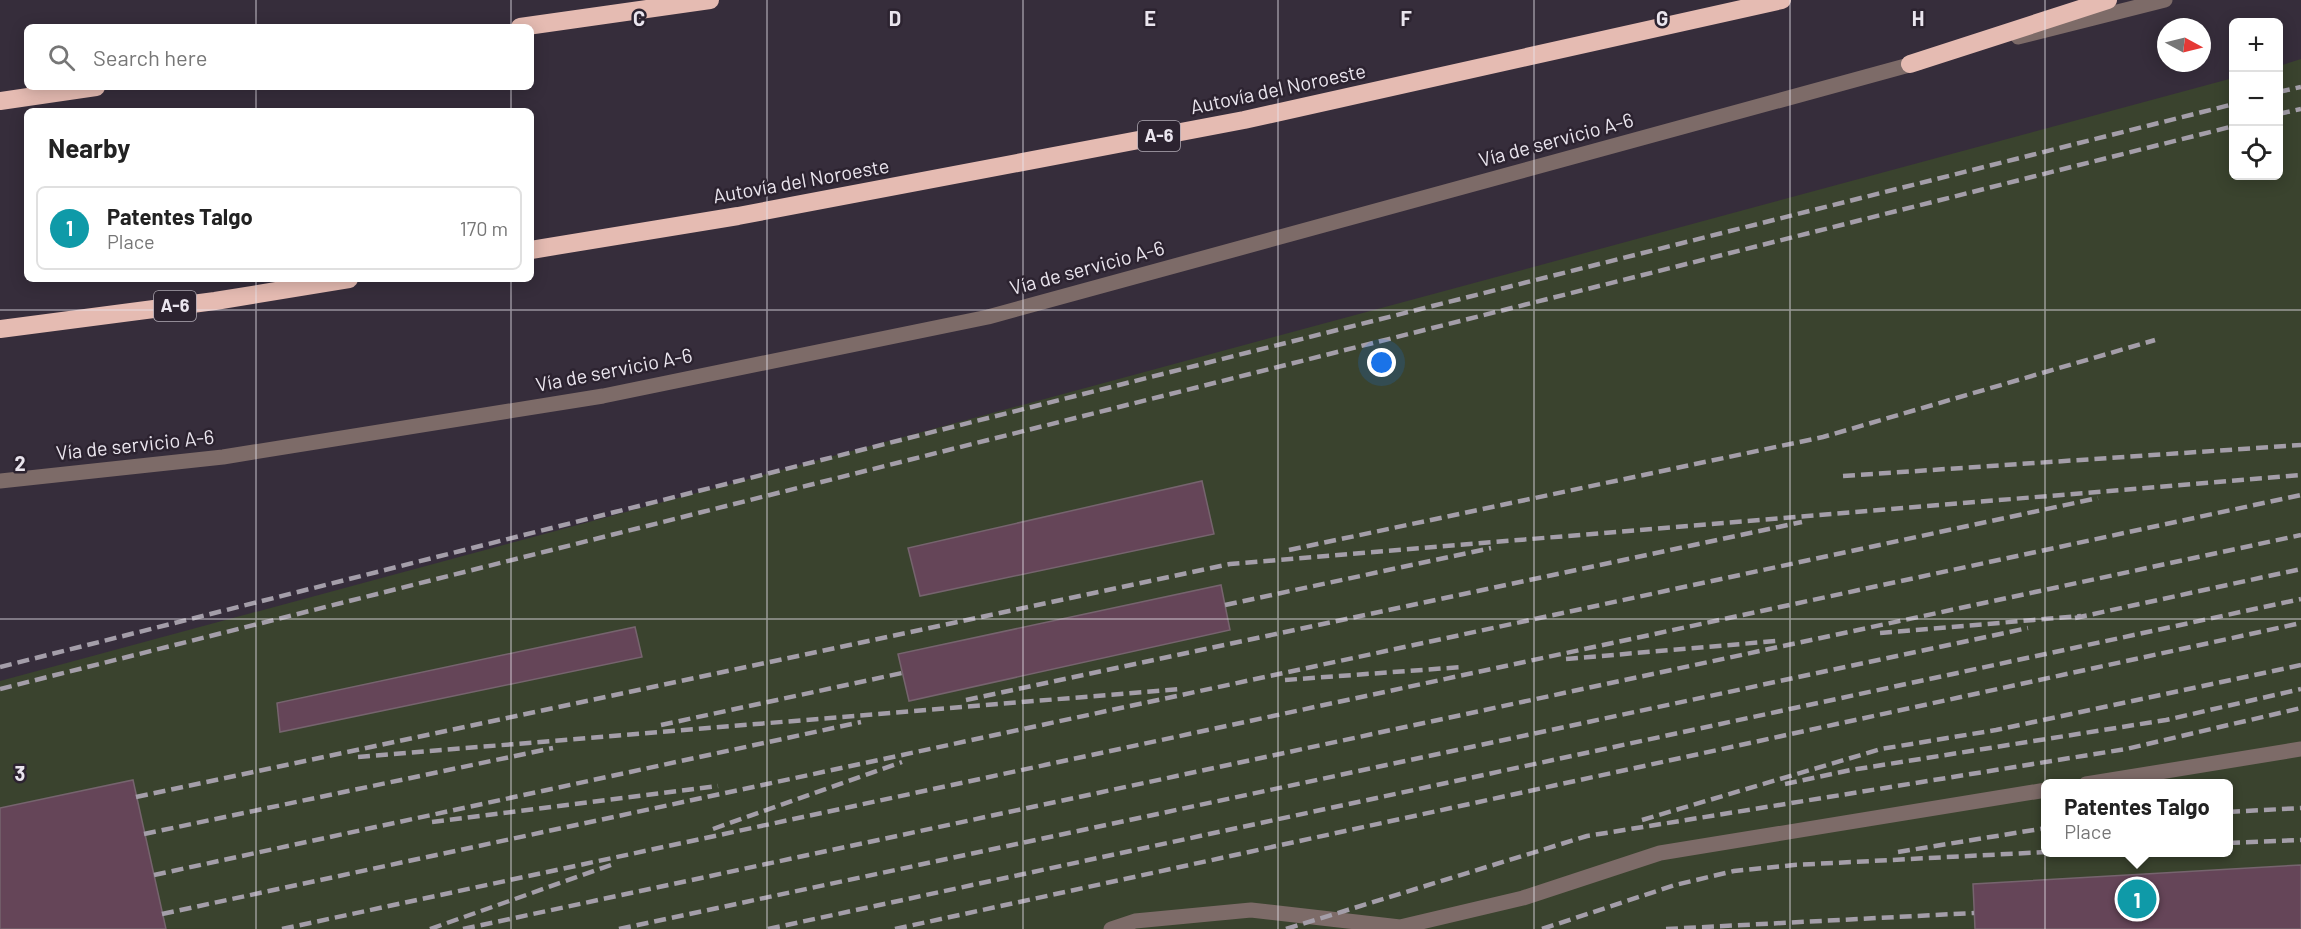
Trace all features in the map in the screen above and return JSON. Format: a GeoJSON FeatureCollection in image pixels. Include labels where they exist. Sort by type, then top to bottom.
{"type":"FeatureCollection","features":[{"type":"Feature","properties":{"kind":"highway"},"geometry":{"type":"LineString","coordinates":[[534,25],[710,0]]}},
{"type":"Feature","properties":{"kind":"highway","name":"Autovía del Noroeste"},"geometry":{"type":"LineString","coordinates":[[534,250],[738,216],[1244,120],[1782,0]]}},
{"type":"Feature","properties":{"kind":"highway"},"geometry":{"type":"LineString","coordinates":[[1910,64],[2108,0]]}},
{"type":"Feature","properties":{"kind":"highway"},"geometry":{"type":"LineString","coordinates":[[0,101],[75,90]]}},
{"type":"Feature","properties":{"kind":"highway","name":"A-6"},"geometry":{"type":"LineString","coordinates":[[0,329],[215,301],[331,282]]}},
{"type":"Feature","properties":{"kind":"street","name":"Vía de servicio A-6"},"geometry":{"type":"LineString","coordinates":[[0,481],[223,457],[603,396],[988,317],[1910,64],[2165,0]]}},
{"type":"Feature","properties":{"kind":"street"},"geometry":{"type":"LineString","coordinates":[[2111,779],[2301,749]]}},
{"type":"Feature","properties":{"kind":"street"},"geometry":{"type":"LineString","coordinates":[[1111,929],[1135,921],[1251,910],[1400,927],[1523,898],[1660,853],[2041,791]]}},
{"type":"Feature","properties":{"kind":"green space"},"geometry":{"type":"Polygon","coordinates":[[[2301,59],[2301,929],[0,929],[0,681],[2229,79],[2229,180],[2283,180],[2283,65],[2301,59]]]}},
{"type":"Feature","properties":{"kind":"building"},"geometry":{"type":"Polygon","coordinates":[[[1202,481],[1214,534],[920,596],[908,548],[1202,481]]]}},
{"type":"Feature","properties":{"kind":"building"},"geometry":{"type":"Polygon","coordinates":[[[1221,585],[1230,630],[909,701],[898,654],[1221,585]]]}},
{"type":"Feature","properties":{"kind":"building"},"geometry":{"type":"Polygon","coordinates":[[[635,627],[642,657],[280,732],[277,703],[635,627]]]}},
{"type":"Feature","properties":{"kind":"building"},"geometry":{"type":"Polygon","coordinates":[[[133,780],[166,929],[0,929],[0,808],[133,780]]]}},
{"type":"Feature","properties":{"kind":"building"},"geometry":{"type":"Polygon","coordinates":[[[2301,865],[2301,929],[1975,929],[1973,884],[2301,865]]]}},
{"type":"Feature","properties":{"kind":"railway"},"geometry":{"type":"LineString","coordinates":[[2283,91],[2301,87]]}},
{"type":"Feature","properties":{"kind":"railway"},"geometry":{"type":"LineString","coordinates":[[0,667],[2229,105]]}},
{"type":"Feature","properties":{"kind":"railway"},"geometry":{"type":"LineString","coordinates":[[2283,113],[2301,109]]}},
{"type":"Feature","properties":{"kind":"railway"},"geometry":{"type":"LineString","coordinates":[[0,689],[2229,127]]}},
{"type":"Feature","properties":{"kind":"railway"},"geometry":{"type":"LineString","coordinates":[[1289,550],[1823,437],[2155,340]]}},
{"type":"Feature","properties":{"kind":"railway"},"geometry":{"type":"LineString","coordinates":[[1843,476],[2301,445]]}},
{"type":"Feature","properties":{"kind":"railway"},"geometry":{"type":"LineString","coordinates":[[136,797],[1230,564],[2301,475]]}},
{"type":"Feature","properties":{"kind":"railway"},"geometry":{"type":"LineString","coordinates":[[282,929],[2301,495]]}},
{"type":"Feature","properties":{"kind":"railway"},"geometry":{"type":"LineString","coordinates":[[162,914],[2098,498]]}},
{"type":"Feature","properties":{"kind":"railway"},"geometry":{"type":"LineString","coordinates":[[966,700],[1802,522]]}},
{"type":"Feature","properties":{"kind":"railway"},"geometry":{"type":"LineString","coordinates":[[463,929],[2301,535]]}},
{"type":"Feature","properties":{"kind":"railway"},"geometry":{"type":"LineString","coordinates":[[1225,605],[1491,548]]}},
{"type":"Feature","properties":{"kind":"railway"},"geometry":{"type":"LineString","coordinates":[[2075,618],[2301,569]]}},
{"type":"Feature","properties":{"kind":"railway"},"geometry":{"type":"LineString","coordinates":[[768,929],[2301,599]]}},
{"type":"Feature","properties":{"kind":"railway"},"geometry":{"type":"LineString","coordinates":[[1880,633],[2081,616]]}},
{"type":"Feature","properties":{"kind":"railway"},"geometry":{"type":"LineString","coordinates":[[895,929],[2301,623]]}},
{"type":"Feature","properties":{"kind":"railway"},"geometry":{"type":"LineString","coordinates":[[619,929],[2028,628]]}},
{"type":"Feature","properties":{"kind":"railway"},"geometry":{"type":"LineString","coordinates":[[1566,659],[1776,641]]}},
{"type":"Feature","properties":{"kind":"railway"},"geometry":{"type":"LineString","coordinates":[[1642,820],[1881,749],[1996,730],[2301,665]]}},
{"type":"Feature","properties":{"kind":"railway"},"geometry":{"type":"LineString","coordinates":[[1285,680],[1462,667]]}},
{"type":"Feature","properties":{"kind":"railway"},"geometry":{"type":"LineString","coordinates":[[661,725],[902,673]]}},
{"type":"Feature","properties":{"kind":"railway"},"geometry":{"type":"LineString","coordinates":[[358,757],[1180,689]]}},
{"type":"Feature","properties":{"kind":"railway"},"geometry":{"type":"LineString","coordinates":[[1785,784],[1851,770],[2166,720],[2301,689]]}},
{"type":"Feature","properties":{"kind":"railway"},"geometry":{"type":"LineString","coordinates":[[1286,929],[1587,836],[2126,749],[2301,708]]}},
{"type":"Feature","properties":{"kind":"railway"},"geometry":{"type":"LineString","coordinates":[[154,875],[861,722]]}},
{"type":"Feature","properties":{"kind":"railway"},"geometry":{"type":"LineString","coordinates":[[144,834],[553,748]]}},
{"type":"Feature","properties":{"kind":"railway"},"geometry":{"type":"LineString","coordinates":[[713,829],[902,762]]}},
{"type":"Feature","properties":{"kind":"railway"},"geometry":{"type":"LineString","coordinates":[[432,822],[718,786]]}},
{"type":"Feature","properties":{"kind":"railway"},"geometry":{"type":"LineString","coordinates":[[2233,812],[2301,808]]}},
{"type":"Feature","properties":{"kind":"railway"},"geometry":{"type":"LineString","coordinates":[[1898,852],[2041,829]]}},
{"type":"Feature","properties":{"kind":"railway"},"geometry":{"type":"LineString","coordinates":[[2233,843],[2301,840]]}},
{"type":"Feature","properties":{"kind":"railway"},"geometry":{"type":"LineString","coordinates":[[1542,929],[1675,885],[1734,871],[1794,865],[2041,852]]}},
{"type":"Feature","properties":{"kind":"railway"},"geometry":{"type":"LineString","coordinates":[[430,929],[611,865]]}},
{"type":"Feature","properties":{"kind":"railway"},"geometry":{"type":"LineString","coordinates":[[1666,929],[1974,913]]}},
{"type":"Feature","properties":{"kind":"place","name":"Patentes Talgo"},"geometry":{"type":"Point","coordinates":[2137,899]}}]}
